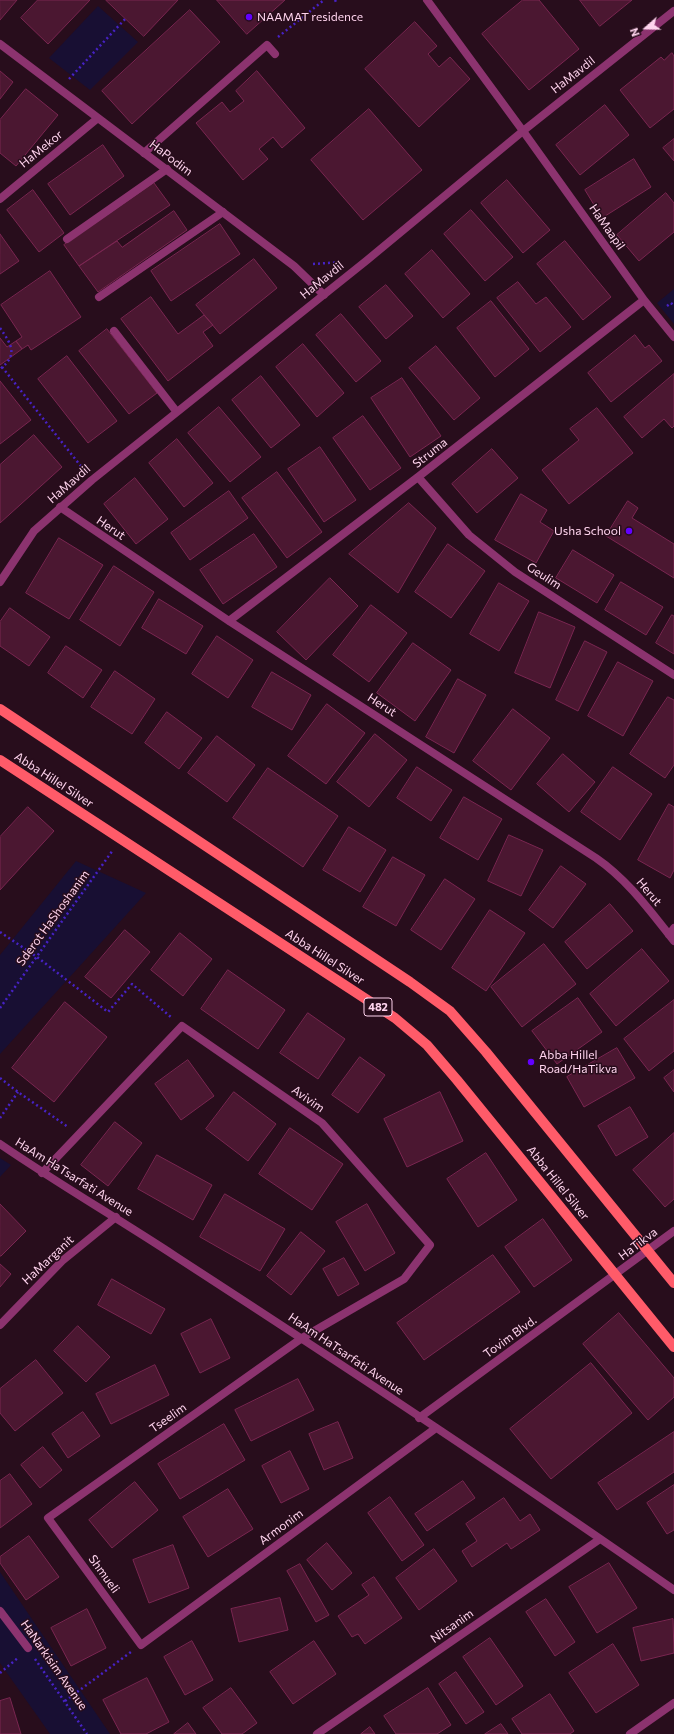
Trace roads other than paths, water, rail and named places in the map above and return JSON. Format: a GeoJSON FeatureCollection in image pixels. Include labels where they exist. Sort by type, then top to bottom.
{"type":"FeatureCollection","features":[{"type":"Feature","properties":{"kind":"main road"},"geometry":{"type":"LineString","coordinates":[[0,709],[410,982],[450,1011],[486,1052],[674,1283]]}},
{"type":"Feature","properties":{"kind":"main road","name":"Abba Hillel Silver"},"geometry":{"type":"LineString","coordinates":[[0,760],[395,1018],[427,1045],[674,1347]]}},
{"type":"Feature","properties":{"kind":"street","name":"HaMaapil"},"geometry":{"type":"LineString","coordinates":[[427,0],[644,300],[674,337]]}},
{"type":"Feature","properties":{"kind":"street","name":"HaMavdil"},"geometry":{"type":"LineString","coordinates":[[0,582],[34,531],[60,507],[176,411],[324,295],[523,131],[674,11]]}},
{"type":"Feature","properties":{"kind":"street","name":"HaPodim"},"geometry":{"type":"LineString","coordinates":[[0,44],[294,266],[324,295]]}},
{"type":"Feature","properties":{"kind":"street"},"geometry":{"type":"LineString","coordinates":[[144,153],[267,46],[275,54]]}},
{"type":"Feature","properties":{"kind":"street","name":"HaMekor"},"geometry":{"type":"LineString","coordinates":[[0,199],[98,118]]}},
{"type":"Feature","properties":{"kind":"street"},"geometry":{"type":"LineString","coordinates":[[67,240],[167,170]]}},
{"type":"Feature","properties":{"kind":"street"},"geometry":{"type":"LineString","coordinates":[[99,297],[223,212]]}},
{"type":"Feature","properties":{"kind":"street","name":"Struma"},"geometry":{"type":"LineString","coordinates":[[228,621],[418,478],[644,300]]}},
{"type":"Feature","properties":{"kind":"street"},"geometry":{"type":"LineString","coordinates":[[114,331],[176,411]]}},
{"type":"Feature","properties":{"kind":"street","name":"Geulim"},"geometry":{"type":"LineString","coordinates":[[418,478],[469,535],[515,572],[674,675]]}},
{"type":"Feature","properties":{"kind":"street","name":"Herut"},"geometry":{"type":"LineString","coordinates":[[60,507],[228,621],[616,871],[672,935]]}},
{"type":"Feature","properties":{"kind":"street","name":"Avivim"},"geometry":{"type":"LineString","coordinates":[[42,1173],[182,1026],[322,1123],[430,1245],[404,1279],[302,1338]]}},
{"type":"Feature","properties":{"kind":"street","name":"HaAm HaTsarfati Avenue"},"geometry":{"type":"LineString","coordinates":[[0,1144],[42,1173],[116,1217],[302,1338],[674,1590]]}},
{"type":"Feature","properties":{"kind":"street","name":"HaMarganit"},"geometry":{"type":"LineString","coordinates":[[0,1324],[62,1261],[116,1217]]}},
{"type":"Feature","properties":{"kind":"street","name":"HaTikva"},"geometry":{"type":"LineString","coordinates":[[616,1275],[674,1232]]}},
{"type":"Feature","properties":{"kind":"street","name":"Tovim Blvd."},"geometry":{"type":"LineString","coordinates":[[419,1418],[616,1275]]}},
{"type":"Feature","properties":{"kind":"street","name":"Tseelim"},"geometry":{"type":"LineString","coordinates":[[48,1518],[302,1338]]}},
{"type":"Feature","properties":{"kind":"street","name":"Armonim"},"geometry":{"type":"LineString","coordinates":[[141,1645],[436,1428]]}},
{"type":"Feature","properties":{"kind":"street","name":"Shmueli"},"geometry":{"type":"LineString","coordinates":[[48,1518],[141,1645]]}},
{"type":"Feature","properties":{"kind":"street","name":"Nitsanim"},"geometry":{"type":"LineString","coordinates":[[317,1734],[600,1539]]}},
{"type":"Feature","properties":{"kind":"street","name":"HaNarkisim Avenue"},"geometry":{"type":"LineString","coordinates":[[0,1611],[28,1648]]}},
{"type":"Feature","properties":{"kind":"street"},"geometry":{"type":"LineString","coordinates":[[630,1734],[674,1703]]}},
{"type":"Feature","properties":{"kind":"place","name":"NAAMAT residence"},"geometry":{"type":"Point","coordinates":[249,17]}},
{"type":"Feature","properties":{"kind":"place","name":"Usha School"},"geometry":{"type":"Point","coordinates":[629,531]}},
{"type":"Feature","properties":{"kind":"place","name":"Abba Hillel Road/HaTikva"},"geometry":{"type":"Point","coordinates":[531,1062]}}]}
